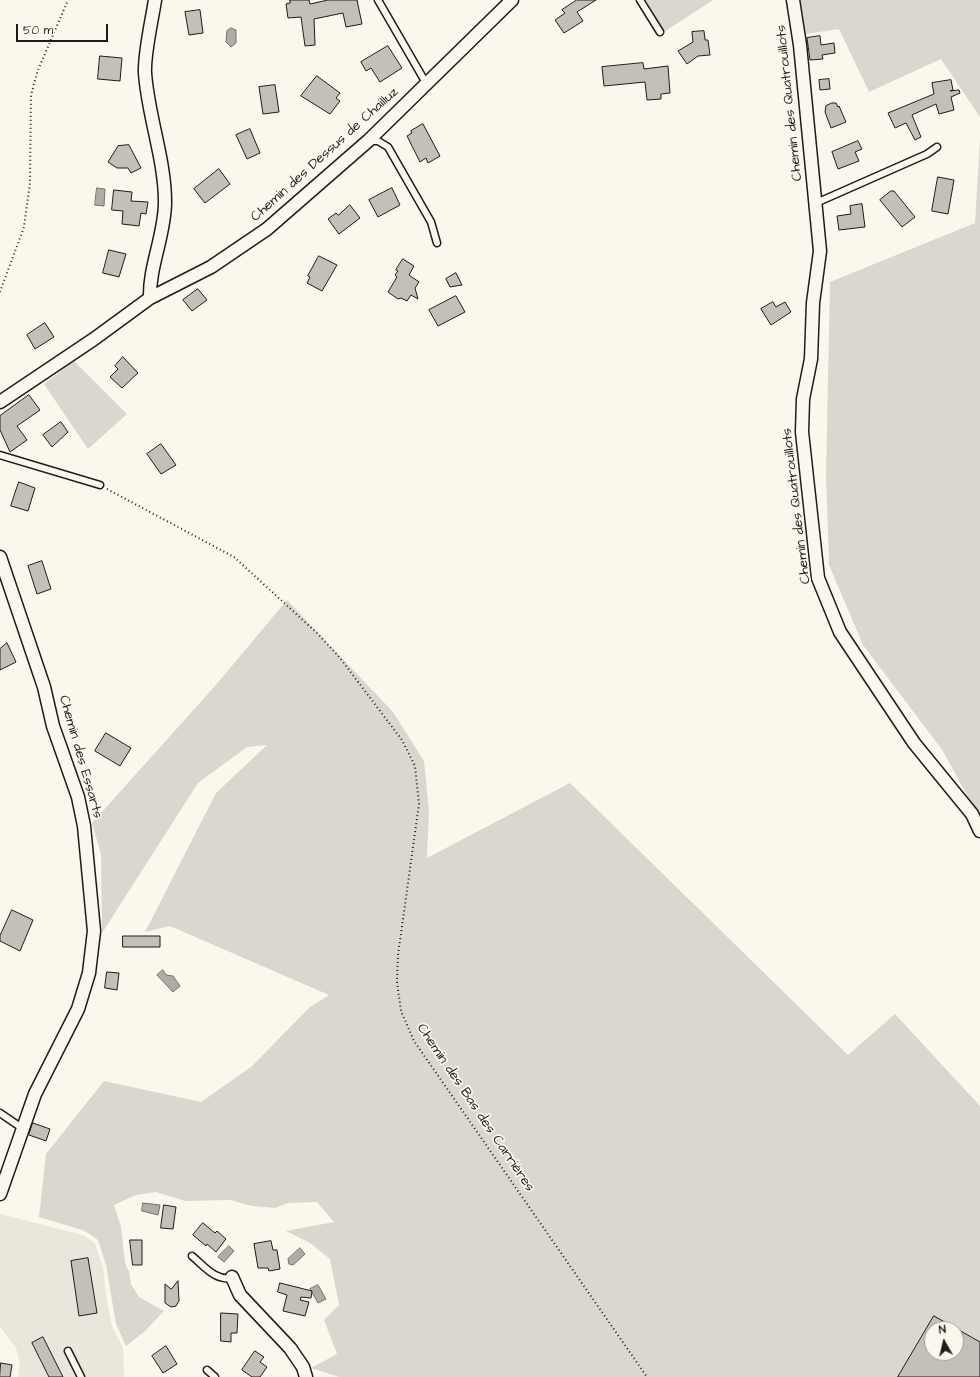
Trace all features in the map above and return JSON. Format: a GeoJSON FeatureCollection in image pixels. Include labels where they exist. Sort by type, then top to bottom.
{"type":"FeatureCollection","features":[{"type":"Feature","properties":{"kind":"street"},"geometry":{"type":"LineString","coordinates":[[150,298],[150,282],[163,232],[165,202],[162,176],[148,102],[145,71],[155,0]]}},
{"type":"Feature","properties":{"kind":"street","name":"Chemin des Dessus de Chailluz"},"geometry":{"type":"LineString","coordinates":[[0,402],[94,339],[150,298],[211,267],[267,230],[368,140],[512,0]]}},
{"type":"Feature","properties":{"kind":"street","name":"Chemin des Quatrouillots"},"geometry":{"type":"LineString","coordinates":[[793,0],[800,45],[820,251],[813,303],[811,359],[803,400],[802,432],[818,578],[840,632],[914,742],[972,814],[980,831]]}},
{"type":"Feature","properties":{"kind":"street","name":"Chemin des Essarts"},"geometry":{"type":"LineString","coordinates":[[0,557],[44,687],[53,726],[78,797],[86,841],[94,931],[89,972],[78,1009],[35,1094],[0,1194]]}},
{"type":"Feature","properties":{"kind":"street"},"geometry":{"type":"LineString","coordinates":[[233,1278],[240,1295],[290,1348],[303,1367],[306,1377]]}},
{"type":"Feature","properties":{"kind":"lane"},"geometry":{"type":"LineString","coordinates":[[378,0],[426,83]]}},
{"type":"Feature","properties":{"kind":"lane"},"geometry":{"type":"LineString","coordinates":[[640,0],[660,32]]}},
{"type":"Feature","properties":{"kind":"lane"},"geometry":{"type":"LineString","coordinates":[[368,140],[378,141],[388,147],[431,222],[437,243]]}},
{"type":"Feature","properties":{"kind":"lane"},"geometry":{"type":"LineString","coordinates":[[816,203],[927,154],[937,147]]}},
{"type":"Feature","properties":{"kind":"lane"},"geometry":{"type":"LineString","coordinates":[[0,455],[100,485]]}},
{"type":"Feature","properties":{"kind":"lane"},"geometry":{"type":"LineString","coordinates":[[0,1113],[22,1128]]}},
{"type":"Feature","properties":{"kind":"lane"},"geometry":{"type":"LineString","coordinates":[[192,1256],[217,1277],[224,1280],[233,1278]]}},
{"type":"Feature","properties":{"kind":"lane"},"geometry":{"type":"LineString","coordinates":[[68,1351],[81,1377]]}},
{"type":"Feature","properties":{"kind":"lane"},"geometry":{"type":"LineString","coordinates":[[207,1370],[215,1377]]}},
{"type":"Feature","properties":{"kind":"path"},"geometry":{"type":"LineString","coordinates":[[0,292],[24,227],[30,183],[31,95],[38,70],[68,0]]}},
{"type":"Feature","properties":{"kind":"path","name":"Chemin des Bas des Carrières"},"geometry":{"type":"LineString","coordinates":[[100,485],[234,557],[318,634],[340,658],[402,740],[415,766],[419,804],[398,955],[397,982],[401,1011],[414,1041],[647,1377]]}},
{"type":"Feature","properties":{"kind":"shaded area"},"geometry":{"type":"Polygon","coordinates":[[[643,0],[713,0],[664,32],[643,0]]]}},
{"type":"Feature","properties":{"kind":"shaded area"},"geometry":{"type":"Polygon","coordinates":[[[800,0],[980,0],[980,117],[941,59],[869,92],[839,29],[806,34],[800,0]]]}},
{"type":"Feature","properties":{"kind":"shaded area"},"geometry":{"type":"Polygon","coordinates":[[[231,28],[236,30],[236,43],[231,47],[226,42],[227,31],[231,28]]]}},
{"type":"Feature","properties":{"kind":"shaded area"},"geometry":{"type":"Polygon","coordinates":[[[980,139],[980,820],[943,751],[863,645],[829,565],[826,475],[830,282],[975,223],[980,139]]]}},
{"type":"Feature","properties":{"kind":"shaded area"},"geometry":{"type":"Polygon","coordinates":[[[97,188],[105,189],[104,206],[95,205],[97,188]]]}},
{"type":"Feature","properties":{"kind":"shaded area"},"geometry":{"type":"Polygon","coordinates":[[[74,361],[127,414],[88,449],[44,384],[74,361]]]}},
{"type":"Feature","properties":{"kind":"shaded area"},"geometry":{"type":"Polygon","coordinates":[[[287,600],[393,712],[424,761],[429,810],[427,858],[570,783],[848,1055],[895,1014],[980,1106],[980,1377],[339,1377],[311,1368],[337,1354],[324,1320],[339,1305],[330,1259],[310,1243],[286,1231],[334,1222],[317,1202],[288,1203],[275,1208],[252,1206],[230,1200],[185,1201],[156,1192],[136,1195],[114,1205],[121,1227],[125,1263],[129,1272],[131,1284],[139,1297],[164,1311],[144,1332],[126,1346],[116,1324],[106,1265],[98,1240],[85,1231],[39,1217],[46,1154],[104,1081],[201,1102],[251,1067],[310,1007],[329,995],[170,926],[145,932],[216,793],[267,745],[247,747],[198,783],[102,933],[101,854],[92,823],[215,686],[287,600]]]}},
{"type":"Feature","properties":{"kind":"shaded area"},"geometry":{"type":"Polygon","coordinates":[[[163,970],[166,975],[173,976],[180,986],[173,992],[157,975],[163,970]]]}},
{"type":"Feature","properties":{"kind":"shaded area"},"geometry":{"type":"Polygon","coordinates":[[[143,1203],[160,1205],[158,1215],[142,1211],[143,1203]]]}},
{"type":"Feature","properties":{"kind":"shaded area"},"geometry":{"type":"Polygon","coordinates":[[[0,1214],[83,1235],[95,1243],[103,1268],[112,1326],[123,1348],[124,1377],[18,1377],[20,1364],[16,1348],[0,1327],[0,1214]]]}},
{"type":"Feature","properties":{"kind":"shaded area"},"geometry":{"type":"Polygon","coordinates":[[[229,1246],[234,1251],[224,1262],[218,1257],[229,1246]]]}},
{"type":"Feature","properties":{"kind":"shaded area"},"geometry":{"type":"Polygon","coordinates":[[[300,1248],[305,1254],[293,1265],[289,1264],[288,1259],[300,1248]]]}},
{"type":"Feature","properties":{"kind":"shaded area"},"geometry":{"type":"Polygon","coordinates":[[[318,1285],[326,1299],[318,1303],[310,1289],[318,1285]]]}},
{"type":"Feature","properties":{"kind":"building"},"geometry":{"type":"Polygon","coordinates":[[[290,0],[309,0],[310,4],[328,0],[357,0],[362,24],[346,27],[343,13],[314,19],[315,45],[305,46],[301,17],[288,18],[286,4],[290,3],[290,0]]]}},
{"type":"Feature","properties":{"kind":"building"},"geometry":{"type":"Polygon","coordinates":[[[577,0],[596,0],[577,12],[583,21],[564,33],[555,20],[565,13],[562,10],[577,0]]]}},
{"type":"Feature","properties":{"kind":"building"},"geometry":{"type":"Polygon","coordinates":[[[200,10],[203,33],[189,35],[185,12],[200,10]]]}},
{"type":"Feature","properties":{"kind":"building"},"geometry":{"type":"Polygon","coordinates":[[[704,31],[705,40],[708,40],[710,55],[698,56],[687,64],[678,51],[693,42],[692,32],[704,31]]]}},
{"type":"Feature","properties":{"kind":"building"},"geometry":{"type":"Polygon","coordinates":[[[820,36],[821,45],[834,43],[835,53],[822,55],[823,59],[810,60],[807,38],[820,36]]]}},
{"type":"Feature","properties":{"kind":"building"},"geometry":{"type":"Polygon","coordinates":[[[388,46],[402,68],[380,82],[371,68],[366,71],[361,62],[388,46]]]}},
{"type":"Feature","properties":{"kind":"building"},"geometry":{"type":"Polygon","coordinates":[[[100,56],[122,58],[120,81],[98,79],[100,56]]]}},
{"type":"Feature","properties":{"kind":"building"},"geometry":{"type":"Polygon","coordinates":[[[643,63],[644,69],[668,66],[670,93],[661,94],[661,99],[647,100],[645,82],[604,86],[602,67],[643,63]]]}},
{"type":"Feature","properties":{"kind":"building"},"geometry":{"type":"Polygon","coordinates":[[[317,76],[340,93],[336,98],[340,101],[330,114],[301,96],[317,76]]]}},
{"type":"Feature","properties":{"kind":"building"},"geometry":{"type":"Polygon","coordinates":[[[829,79],[830,89],[820,90],[819,80],[829,79]]]}},
{"type":"Feature","properties":{"kind":"building"},"geometry":{"type":"Polygon","coordinates":[[[951,80],[953,90],[950,91],[959,90],[960,93],[951,97],[954,110],[939,114],[936,104],[912,115],[921,137],[915,140],[906,123],[895,128],[888,113],[934,94],[932,83],[951,80]]]}},
{"type":"Feature","properties":{"kind":"building"},"geometry":{"type":"Polygon","coordinates":[[[275,85],[279,112],[263,114],[259,87],[275,85]]]}},
{"type":"Feature","properties":{"kind":"building"},"geometry":{"type":"Polygon","coordinates":[[[836,103],[838,107],[839,106],[846,122],[831,128],[825,112],[826,106],[836,103]]]}},
{"type":"Feature","properties":{"kind":"building"},"geometry":{"type":"Polygon","coordinates":[[[423,124],[440,156],[428,163],[426,158],[420,162],[407,136],[412,133],[411,131],[423,124]]]}},
{"type":"Feature","properties":{"kind":"building"},"geometry":{"type":"Polygon","coordinates":[[[250,129],[260,153],[247,159],[236,135],[250,129]]]}},
{"type":"Feature","properties":{"kind":"building"},"geometry":{"type":"Polygon","coordinates":[[[858,141],[862,149],[855,152],[859,161],[838,169],[832,152],[858,141]]]}},
{"type":"Feature","properties":{"kind":"building"},"geometry":{"type":"Polygon","coordinates":[[[129,145],[141,168],[131,173],[128,168],[117,168],[108,162],[118,146],[129,145]]]}},
{"type":"Feature","properties":{"kind":"building"},"geometry":{"type":"Polygon","coordinates":[[[219,169],[230,184],[205,203],[194,189],[219,169]]]}},
{"type":"Feature","properties":{"kind":"building"},"geometry":{"type":"Polygon","coordinates":[[[938,177],[954,180],[948,214],[932,211],[938,177]]]}},
{"type":"Feature","properties":{"kind":"building"},"geometry":{"type":"Polygon","coordinates":[[[392,188],[400,205],[378,217],[369,200],[392,188]]]}},
{"type":"Feature","properties":{"kind":"building"},"geometry":{"type":"Polygon","coordinates":[[[114,190],[132,192],[131,201],[148,202],[146,214],[141,213],[139,226],[122,224],[123,211],[112,210],[114,190]]]}},
{"type":"Feature","properties":{"kind":"building"},"geometry":{"type":"Polygon","coordinates":[[[891,191],[894,191],[915,217],[902,227],[880,200],[891,191]]]}},
{"type":"Feature","properties":{"kind":"building"},"geometry":{"type":"Polygon","coordinates":[[[862,204],[865,227],[839,230],[837,216],[851,214],[850,206],[862,204]]]}},
{"type":"Feature","properties":{"kind":"building"},"geometry":{"type":"Polygon","coordinates":[[[350,205],[360,218],[339,234],[328,219],[336,213],[338,215],[350,205]]]}},
{"type":"Feature","properties":{"kind":"building"},"geometry":{"type":"Polygon","coordinates":[[[109,250],[126,254],[119,277],[103,273],[109,250]]]}},
{"type":"Feature","properties":{"kind":"building"},"geometry":{"type":"Polygon","coordinates":[[[319,256],[337,265],[322,291],[307,283],[310,277],[308,276],[319,256]]]}},
{"type":"Feature","properties":{"kind":"building"},"geometry":{"type":"Polygon","coordinates":[[[403,259],[414,266],[409,275],[419,282],[415,288],[418,299],[411,295],[407,301],[401,298],[398,299],[388,292],[397,277],[395,275],[398,271],[396,270],[403,259]]]}},
{"type":"Feature","properties":{"kind":"building"},"geometry":{"type":"Polygon","coordinates":[[[456,273],[462,285],[450,287],[446,279],[456,273]]]}},
{"type":"Feature","properties":{"kind":"building"},"geometry":{"type":"Polygon","coordinates":[[[198,289],[207,300],[192,311],[183,300],[198,289]]]}},
{"type":"Feature","properties":{"kind":"building"},"geometry":{"type":"Polygon","coordinates":[[[456,296],[465,312],[438,326],[429,310],[456,296]]]}},
{"type":"Feature","properties":{"kind":"building"},"geometry":{"type":"Polygon","coordinates":[[[773,302],[776,307],[785,302],[791,312],[771,325],[761,309],[773,302]]]}},
{"type":"Feature","properties":{"kind":"building"},"geometry":{"type":"Polygon","coordinates":[[[45,323],[54,337],[35,349],[27,335],[45,323]]]}},
{"type":"Feature","properties":{"kind":"building"},"geometry":{"type":"Polygon","coordinates":[[[123,357],[138,373],[122,388],[110,377],[118,369],[115,366],[123,357]]]}},
{"type":"Feature","properties":{"kind":"building"},"geometry":{"type":"Polygon","coordinates":[[[29,395],[40,410],[17,426],[27,440],[10,452],[0,430],[0,416],[29,395]]]}},
{"type":"Feature","properties":{"kind":"building"},"geometry":{"type":"Polygon","coordinates":[[[61,422],[68,432],[52,447],[43,435],[61,422]]]}},
{"type":"Feature","properties":{"kind":"building"},"geometry":{"type":"Polygon","coordinates":[[[161,444],[176,465],[161,474],[147,454],[161,444]]]}},
{"type":"Feature","properties":{"kind":"building"},"geometry":{"type":"Polygon","coordinates":[[[19,482],[35,488],[28,511],[11,506],[19,482]]]}},
{"type":"Feature","properties":{"kind":"building"},"geometry":{"type":"Polygon","coordinates":[[[42,561],[51,589],[37,594],[28,566],[42,561]]]}},
{"type":"Feature","properties":{"kind":"building"},"geometry":{"type":"Polygon","coordinates":[[[7,643],[16,662],[0,670],[0,649],[7,643]]]}},
{"type":"Feature","properties":{"kind":"building"},"geometry":{"type":"Polygon","coordinates":[[[106,733],[131,748],[120,766],[95,751],[106,733]]]}},
{"type":"Feature","properties":{"kind":"building"},"geometry":{"type":"Polygon","coordinates":[[[12,910],[33,920],[20,951],[0,941],[0,936],[12,910]]]}},
{"type":"Feature","properties":{"kind":"building"},"geometry":{"type":"Polygon","coordinates":[[[123,936],[160,936],[160,947],[123,947],[123,936]]]}},
{"type":"Feature","properties":{"kind":"building"},"geometry":{"type":"Polygon","coordinates":[[[107,972],[119,973],[117,990],[105,988],[107,972]]]}},
{"type":"Feature","properties":{"kind":"building"},"geometry":{"type":"Polygon","coordinates":[[[33,1123],[50,1129],[46,1141],[29,1135],[33,1123]]]}},
{"type":"Feature","properties":{"kind":"building"},"geometry":{"type":"Polygon","coordinates":[[[164,1205],[176,1207],[173,1229],[161,1228],[164,1205]]]}},
{"type":"Feature","properties":{"kind":"building"},"geometry":{"type":"Polygon","coordinates":[[[203,1223],[215,1233],[217,1231],[226,1239],[216,1252],[193,1235],[203,1223]]]}},
{"type":"Feature","properties":{"kind":"building"},"geometry":{"type":"Polygon","coordinates":[[[130,1240],[142,1240],[142,1265],[133,1265],[130,1240]]]}},
{"type":"Feature","properties":{"kind":"building"},"geometry":{"type":"Polygon","coordinates":[[[271,1241],[273,1250],[277,1250],[280,1269],[269,1271],[268,1268],[258,1268],[254,1244],[271,1241]]]}},
{"type":"Feature","properties":{"kind":"building"},"geometry":{"type":"Polygon","coordinates":[[[88,1258],[97,1313],[79,1316],[71,1261],[88,1258]]]}},
{"type":"Feature","properties":{"kind":"building"},"geometry":{"type":"Polygon","coordinates":[[[178,1281],[179,1301],[176,1306],[171,1307],[165,1303],[165,1284],[171,1289],[178,1281]]]}},
{"type":"Feature","properties":{"kind":"building"},"geometry":{"type":"Polygon","coordinates":[[[280,1283],[312,1291],[311,1298],[301,1297],[300,1300],[309,1302],[305,1316],[283,1311],[287,1295],[278,1292],[280,1283]]]}},
{"type":"Feature","properties":{"kind":"building"},"geometry":{"type":"Polygon","coordinates":[[[221,1313],[238,1314],[237,1333],[231,1333],[231,1342],[221,1341],[221,1313]]]}},
{"type":"Feature","properties":{"kind":"building"},"geometry":{"type":"Polygon","coordinates":[[[934,1316],[943,1321],[931,1321],[934,1316]]]}},
{"type":"Feature","properties":{"kind":"building"},"geometry":{"type":"Polygon","coordinates":[[[924,1333],[924,1361],[964,1361],[964,1333],[980,1342],[980,1377],[898,1377],[924,1333]]]}},
{"type":"Feature","properties":{"kind":"building"},"geometry":{"type":"Polygon","coordinates":[[[43,1337],[63,1377],[49,1377],[32,1343],[43,1337]]]}},
{"type":"Feature","properties":{"kind":"building"},"geometry":{"type":"Polygon","coordinates":[[[166,1346],[177,1364],[163,1373],[152,1356],[166,1346]]]}},
{"type":"Feature","properties":{"kind":"building"},"geometry":{"type":"Polygon","coordinates":[[[255,1351],[264,1357],[260,1362],[267,1367],[260,1377],[252,1377],[242,1370],[255,1351]]]}},
{"type":"Feature","properties":{"kind":"building"},"geometry":{"type":"Polygon","coordinates":[[[1,1363],[12,1365],[10,1377],[0,1377],[1,1363]]]}}]}
